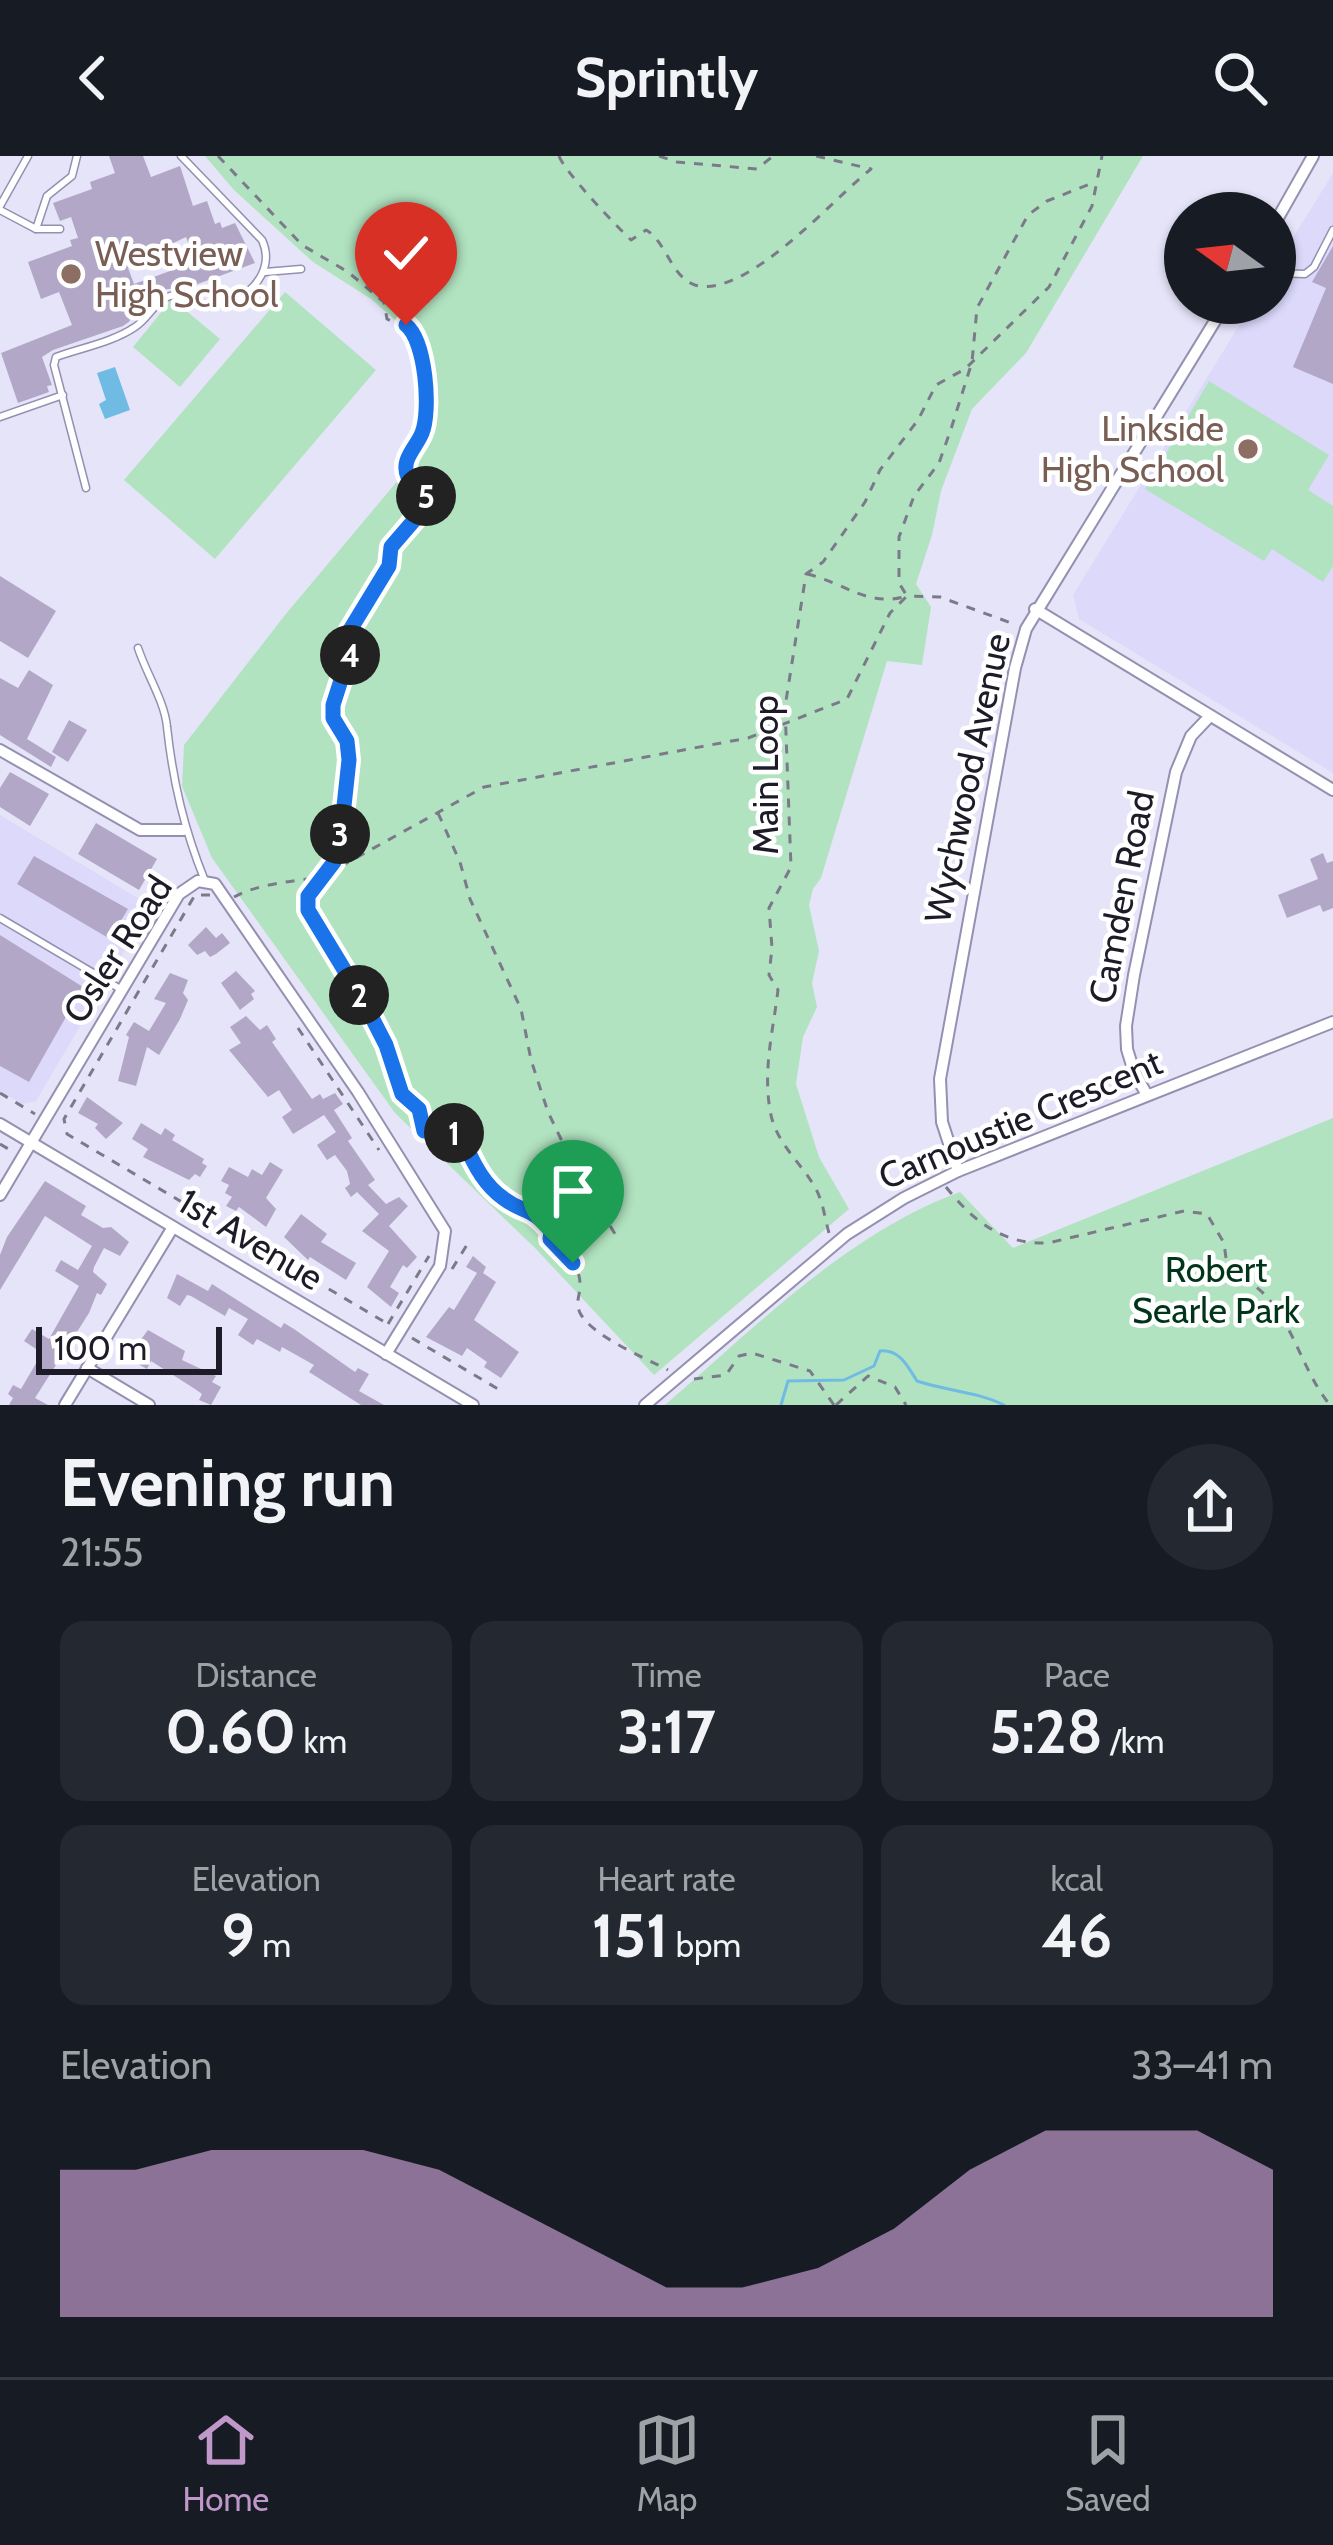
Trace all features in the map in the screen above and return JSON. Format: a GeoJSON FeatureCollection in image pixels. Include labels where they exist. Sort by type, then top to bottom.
{"type":"FeatureCollection","features":[{"type":"Feature","properties":{"kind":"street"},"geometry":{"type":"LineString","coordinates":[[1293,192],[1313,156]]}},
{"type":"Feature","properties":{"kind":"street","name":"Wychwood Avenue"},"geometry":{"type":"LineString","coordinates":[[958,1171],[942,1122],[940,1079],[1015,668],[1035,609],[1213,324]]}},
{"type":"Feature","properties":{"kind":"street"},"geometry":{"type":"LineString","coordinates":[[1035,609],[1333,790]]}},
{"type":"Feature","properties":{"kind":"street","name":"Camden Road"},"geometry":{"type":"LineString","coordinates":[[1148,1095],[1127,1049],[1128,1009],[1176,772],[1191,736],[1210,716]]}},
{"type":"Feature","properties":{"kind":"street"},"geometry":{"type":"LineString","coordinates":[[0,750],[140,830],[184,830]]}},
{"type":"Feature","properties":{"kind":"street"},"geometry":{"type":"LineString","coordinates":[[205,881],[215,884],[229,900],[442,1223],[442,1261],[394,1327],[386,1354]]}},
{"type":"Feature","properties":{"kind":"street","name":"Osler Road"},"geometry":{"type":"LineString","coordinates":[[0,1195],[179,894],[205,881]]}},
{"type":"Feature","properties":{"kind":"street","name":"Carnoustie Crescent"},"geometry":{"type":"LineString","coordinates":[[645,1405],[676,1372],[847,1234],[937,1182],[1333,1022]]}},
{"type":"Feature","properties":{"kind":"street","name":"1st Avenue"},"geometry":{"type":"LineString","coordinates":[[0,1124],[473,1405]]}},
{"type":"Feature","properties":{"kind":"street"},"geometry":{"type":"LineString","coordinates":[[65,1405],[172,1228]]}},
{"type":"Feature","properties":{"kind":"street"},"geometry":{"type":"LineString","coordinates":[[87,1368],[149,1405]]}},
{"type":"Feature","properties":{"kind":"lane"},"geometry":{"type":"LineString","coordinates":[[28,156],[0,208],[36,229],[60,229]]}},
{"type":"Feature","properties":{"kind":"lane"},"geometry":{"type":"LineString","coordinates":[[36,229],[47,196],[72,176],[77,156]]}},
{"type":"Feature","properties":{"kind":"lane"},"geometry":{"type":"LineString","coordinates":[[86,488],[54,365],[56,357],[139,326],[169,297],[183,296],[203,304],[226,302],[250,290],[265,272],[262,239],[181,156]]}},
{"type":"Feature","properties":{"kind":"lane"},"geometry":{"type":"LineString","coordinates":[[1296,274],[1314,267],[1333,230]]}},
{"type":"Feature","properties":{"kind":"lane"},"geometry":{"type":"LineString","coordinates":[[265,272],[301,269]]}},
{"type":"Feature","properties":{"kind":"lane"},"geometry":{"type":"LineString","coordinates":[[0,417],[63,395]]}},
{"type":"Feature","properties":{"kind":"lane","name":"Osler Road"},"geometry":{"type":"LineString","coordinates":[[138,648],[167,724],[184,830],[205,881]]}},
{"type":"Feature","properties":{"kind":"lane"},"geometry":{"type":"LineString","coordinates":[[0,917],[122,990]]}},
{"type":"Feature","properties":{"kind":"path"},"geometry":{"type":"LineString","coordinates":[[218,156],[302,244],[348,272],[384,302],[387,319],[413,331],[424,364],[424,429],[406,464],[409,479],[428,497],[428,504],[391,547],[389,566],[350,630],[351,649],[333,705],[333,718],[347,741],[348,779],[336,856],[308,896],[314,926],[365,1004],[386,1045],[402,1094],[419,1109],[424,1131],[438,1125],[464,1140],[472,1163],[500,1196],[537,1213],[551,1231],[550,1239],[573,1263],[581,1316],[593,1329],[694,1379],[726,1375],[739,1356],[752,1353],[810,1370],[835,1405],[868,1376],[895,1388],[906,1405]]}},
{"type":"Feature","properties":{"kind":"path"},"geometry":{"type":"LineString","coordinates":[[560,156],[594,202],[610,212],[616,226],[631,240],[646,230],[654,235],[682,277],[696,286],[720,284],[743,274],[820,218],[871,169],[816,156]]}},
{"type":"Feature","properties":{"kind":"path"},"geometry":{"type":"LineString","coordinates":[[659,156],[757,169],[773,156]]}},
{"type":"Feature","properties":{"kind":"path"},"geometry":{"type":"LineString","coordinates":[[806,574],[823,562],[865,502],[880,470],[918,420],[936,385],[973,362],[1049,287],[1092,206],[1102,156]]}},
{"type":"Feature","properties":{"kind":"path"},"geometry":{"type":"LineString","coordinates":[[907,596],[899,583],[899,537],[914,496],[939,464],[973,362],[977,308],[1028,215],[1047,201],[1097,181]]}},
{"type":"Feature","properties":{"kind":"path"},"geometry":{"type":"LineString","coordinates":[[806,574],[849,587],[868,599],[887,602],[907,596],[940,596],[1027,629]]}},
{"type":"Feature","properties":{"kind":"path","name":"Main Loop"},"geometry":{"type":"LineString","coordinates":[[806,574],[785,706],[791,867],[769,908],[769,975],[778,990],[766,1063],[770,1113],[791,1159],[802,1166],[820,1197],[830,1235],[825,1240]]}},
{"type":"Feature","properties":{"kind":"path"},"geometry":{"type":"LineString","coordinates":[[229,900],[254,885],[279,887],[320,877],[484,787],[748,738],[847,699],[890,613],[907,596]]}},
{"type":"Feature","properties":{"kind":"path"},"geometry":{"type":"LineString","coordinates":[[437,812],[460,862],[470,899],[521,1009],[548,1112],[616,1234]]}},
{"type":"Feature","properties":{"kind":"path"},"geometry":{"type":"LineString","coordinates":[[67,1134],[64,1119],[195,895],[211,895]]}},
{"type":"Feature","properties":{"kind":"path"},"geometry":{"type":"LineString","coordinates":[[289,1013],[380,1150]]}},
{"type":"Feature","properties":{"kind":"path"},"geometry":{"type":"LineString","coordinates":[[0,1093],[498,1389]]}},
{"type":"Feature","properties":{"kind":"path"},"geometry":{"type":"LineString","coordinates":[[0,1144],[22,1157]]}},
{"type":"Feature","properties":{"kind":"path"},"geometry":{"type":"LineString","coordinates":[[937,1182],[983,1227],[1024,1244],[1048,1243],[1184,1211],[1208,1214],[1224,1244],[1227,1266],[1264,1293],[1298,1347],[1312,1383],[1330,1405]]}},
{"type":"Feature","properties":{"kind":"path"},"geometry":{"type":"LineString","coordinates":[[394,1327],[433,1251]]}},
{"type":"Feature","properties":{"kind":"path"},"geometry":{"type":"LineString","coordinates":[[416,1328],[420,1343]]}},
{"type":"Feature","properties":{"kind":"shaded area","name":"Linkside High School"},"geometry":{"type":"Polygon","coordinates":[[[1333,173],[1333,773],[1079,619],[1073,595],[1240,324],[1296,324],[1296,233],[1333,173]]]}},
{"type":"Feature","properties":{"kind":"shaded area"},"geometry":{"type":"Polygon","coordinates":[[[0,815],[151,906],[36,1101],[22,1104],[0,1091],[0,815]]]}},
{"type":"Feature","properties":{"kind":"green space"},"geometry":{"type":"Polygon","coordinates":[[[205,156],[1143,156],[1026,353],[972,409],[941,491],[916,584],[931,607],[922,665],[887,661],[821,878],[813,889],[809,905],[819,951],[812,983],[817,1007],[803,1037],[796,1084],[819,1157],[849,1209],[654,1375],[536,1249],[395,1113],[212,858],[182,786],[184,745],[405,472],[429,426],[428,349],[371,299],[313,262],[234,190],[205,156]]]}},
{"type":"Feature","properties":{"kind":"green space"},"geometry":{"type":"Polygon","coordinates":[[[285,292],[376,370],[215,559],[124,480],[285,292]]]}},
{"type":"Feature","properties":{"kind":"green space"},"geometry":{"type":"Polygon","coordinates":[[[172,299],[220,339],[180,387],[133,347],[172,299]]]}},
{"type":"Feature","properties":{"kind":"green space"},"geometry":{"type":"Polygon","coordinates":[[[1209,381],[1329,455],[1308,490],[1333,506],[1333,566],[1323,582],[1272,549],[1264,561],[1145,489],[1209,381]]]}},
{"type":"Feature","properties":{"kind":"green space","name":"Robert Searle Park"},"geometry":{"type":"Polygon","coordinates":[[[1333,1118],[1333,1405],[665,1405],[841,1257],[879,1231],[960,1192],[1013,1248],[1333,1118]]]}},
{"type":"Feature","properties":{"kind":"water"},"geometry":{"type":"Polygon","coordinates":[[[115,367],[130,410],[105,419],[99,404],[106,400],[97,373],[115,367]]]}},
{"type":"Feature","properties":{"kind":"building"},"geometry":{"type":"Polygon","coordinates":[[[109,156],[143,156],[151,177],[180,166],[193,206],[207,201],[215,224],[220,222],[222,228],[235,223],[255,263],[184,289],[167,289],[126,309],[130,321],[123,326],[53,350],[42,357],[52,385],[47,386],[49,392],[18,403],[1,353],[72,325],[59,292],[41,299],[28,262],[72,246],[70,240],[78,238],[71,217],[60,221],[53,203],[92,189],[90,182],[115,173],[109,156]],[[186,237],[154,252],[149,248],[124,257],[134,284],[195,262],[186,237]]]}},
{"type":"Feature","properties":{"kind":"building","name":"Linkside High School"},"geometry":{"type":"Polygon","coordinates":[[[1333,246],[1333,384],[1293,367],[1326,288],[1312,282],[1333,246]]]}},
{"type":"Feature","properties":{"kind":"building"},"geometry":{"type":"Polygon","coordinates":[[[0,576],[56,611],[28,658],[0,641],[0,576]]]}},
{"type":"Feature","properties":{"kind":"building"},"geometry":{"type":"Polygon","coordinates":[[[29,670],[53,685],[27,739],[56,757],[51,767],[0,735],[0,678],[18,688],[29,670]]]}},
{"type":"Feature","properties":{"kind":"building"},"geometry":{"type":"Polygon","coordinates":[[[69,720],[87,730],[68,762],[52,752],[69,720]]]}},
{"type":"Feature","properties":{"kind":"building"},"geometry":{"type":"Polygon","coordinates":[[[10,772],[49,794],[30,826],[0,807],[0,788],[10,772]]]}},
{"type":"Feature","properties":{"kind":"building"},"geometry":{"type":"Polygon","coordinates":[[[96,823],[157,859],[139,890],[78,854],[96,823]]]}},
{"type":"Feature","properties":{"kind":"building"},"geometry":{"type":"Polygon","coordinates":[[[1323,853],[1327,863],[1333,861],[1333,908],[1323,912],[1320,905],[1287,918],[1278,895],[1318,879],[1310,859],[1323,853]]]}},
{"type":"Feature","properties":{"kind":"building"},"geometry":{"type":"Polygon","coordinates":[[[34,856],[128,909],[110,939],[17,884],[34,856]]]}},
{"type":"Feature","properties":{"kind":"building"},"geometry":{"type":"Polygon","coordinates":[[[206,927],[216,938],[222,933],[230,943],[210,957],[205,951],[197,955],[188,945],[206,927]]]}},
{"type":"Feature","properties":{"kind":"building"},"geometry":{"type":"Polygon","coordinates":[[[0,935],[83,987],[29,1082],[0,1066],[0,935]]]}},
{"type":"Feature","properties":{"kind":"building"},"geometry":{"type":"Polygon","coordinates":[[[236,971],[255,991],[254,999],[240,1010],[221,983],[236,971]]]}},
{"type":"Feature","properties":{"kind":"building"},"geometry":{"type":"Polygon","coordinates":[[[170,973],[188,980],[183,993],[188,1000],[180,1019],[159,1055],[147,1047],[136,1086],[118,1081],[126,1035],[134,1022],[149,1031],[166,1003],[154,999],[170,973]]]}},
{"type":"Feature","properties":{"kind":"building"},"geometry":{"type":"Polygon","coordinates":[[[246,1016],[260,1030],[267,1025],[276,1039],[272,1042],[312,1099],[335,1093],[343,1104],[334,1110],[352,1138],[348,1141],[375,1180],[368,1185],[386,1204],[399,1197],[408,1206],[389,1226],[417,1257],[407,1268],[403,1265],[390,1287],[399,1293],[391,1307],[367,1287],[389,1251],[362,1231],[379,1214],[357,1192],[351,1197],[345,1188],[350,1184],[347,1171],[335,1155],[327,1160],[317,1145],[336,1132],[324,1115],[293,1134],[282,1117],[292,1110],[279,1090],[268,1097],[229,1050],[241,1043],[230,1027],[246,1016]]]}},
{"type":"Feature","properties":{"kind":"building"},"geometry":{"type":"Polygon","coordinates":[[[87,1097],[123,1123],[106,1139],[95,1128],[98,1124],[78,1113],[87,1097]]]}},
{"type":"Feature","properties":{"kind":"building"},"geometry":{"type":"Polygon","coordinates":[[[141,1123],[161,1135],[165,1128],[175,1135],[172,1140],[204,1159],[207,1166],[200,1177],[195,1174],[189,1180],[143,1157],[148,1149],[132,1139],[141,1123]]]}},
{"type":"Feature","properties":{"kind":"building"},"geometry":{"type":"Polygon","coordinates":[[[270,1162],[283,1170],[266,1198],[276,1209],[266,1227],[239,1207],[236,1211],[226,1206],[232,1197],[225,1193],[229,1185],[221,1181],[229,1167],[248,1177],[252,1169],[262,1175],[270,1162]]]}},
{"type":"Feature","properties":{"kind":"building"},"geometry":{"type":"Polygon","coordinates":[[[45,1181],[86,1206],[81,1215],[103,1228],[111,1227],[129,1242],[120,1256],[104,1248],[94,1267],[93,1272],[107,1284],[101,1295],[97,1293],[35,1398],[48,1405],[9,1405],[13,1385],[21,1389],[42,1353],[24,1341],[32,1329],[49,1339],[79,1286],[55,1271],[61,1260],[78,1270],[92,1246],[45,1216],[0,1290],[0,1255],[7,1237],[45,1181]]]}},
{"type":"Feature","properties":{"kind":"building"},"geometry":{"type":"Polygon","coordinates":[[[301,1214],[327,1234],[321,1242],[356,1263],[346,1280],[308,1260],[284,1237],[301,1214]]]}},
{"type":"Feature","properties":{"kind":"building"},"geometry":{"type":"Polygon","coordinates":[[[473,1256],[486,1267],[483,1273],[496,1282],[474,1320],[519,1352],[501,1378],[467,1348],[462,1356],[426,1337],[449,1307],[454,1310],[477,1273],[466,1267],[473,1256]]]}},
{"type":"Feature","properties":{"kind":"building"},"geometry":{"type":"Polygon","coordinates":[[[177,1274],[208,1291],[212,1284],[281,1328],[284,1323],[294,1329],[355,1372],[358,1368],[369,1374],[359,1391],[384,1405],[361,1405],[309,1372],[314,1365],[282,1347],[280,1352],[257,1339],[253,1345],[238,1335],[248,1319],[229,1308],[225,1316],[191,1296],[180,1306],[167,1298],[177,1274]]]}},
{"type":"Feature","properties":{"kind":"building"},"geometry":{"type":"Polygon","coordinates":[[[148,1330],[185,1351],[182,1360],[216,1376],[212,1382],[221,1387],[211,1405],[151,1361],[147,1369],[127,1358],[148,1330]]]}},
{"type":"Feature","properties":{"kind":"waterway"},"geometry":{"type":"LineString","coordinates":[[781,1405],[788,1381],[844,1380],[874,1366],[880,1351],[898,1356],[917,1381],[1004,1405]]}},
{"type":"Feature","properties":{"kind":"place","name":"Westview High School"},"geometry":{"type":"Point","coordinates":[71,274]}},
{"type":"Feature","properties":{"kind":"place","name":"Linkside High School"},"geometry":{"type":"Point","coordinates":[1248,449]}},
{"type":"Feature","properties":{"kind":"route"},"geometry":{"type":"LineString","coordinates":[[406,325],[413,331],[425,374],[424,429],[406,464],[409,479],[428,497],[428,504],[391,547],[389,566],[350,630],[344,682],[333,705],[333,718],[347,741],[349,760],[340,843],[334,862],[308,896],[308,910],[365,1004],[386,1045],[402,1094],[419,1109],[424,1131],[438,1125],[464,1140],[472,1163],[488,1184],[517,1207],[537,1213],[551,1231],[550,1239],[573,1263]]}}]}
